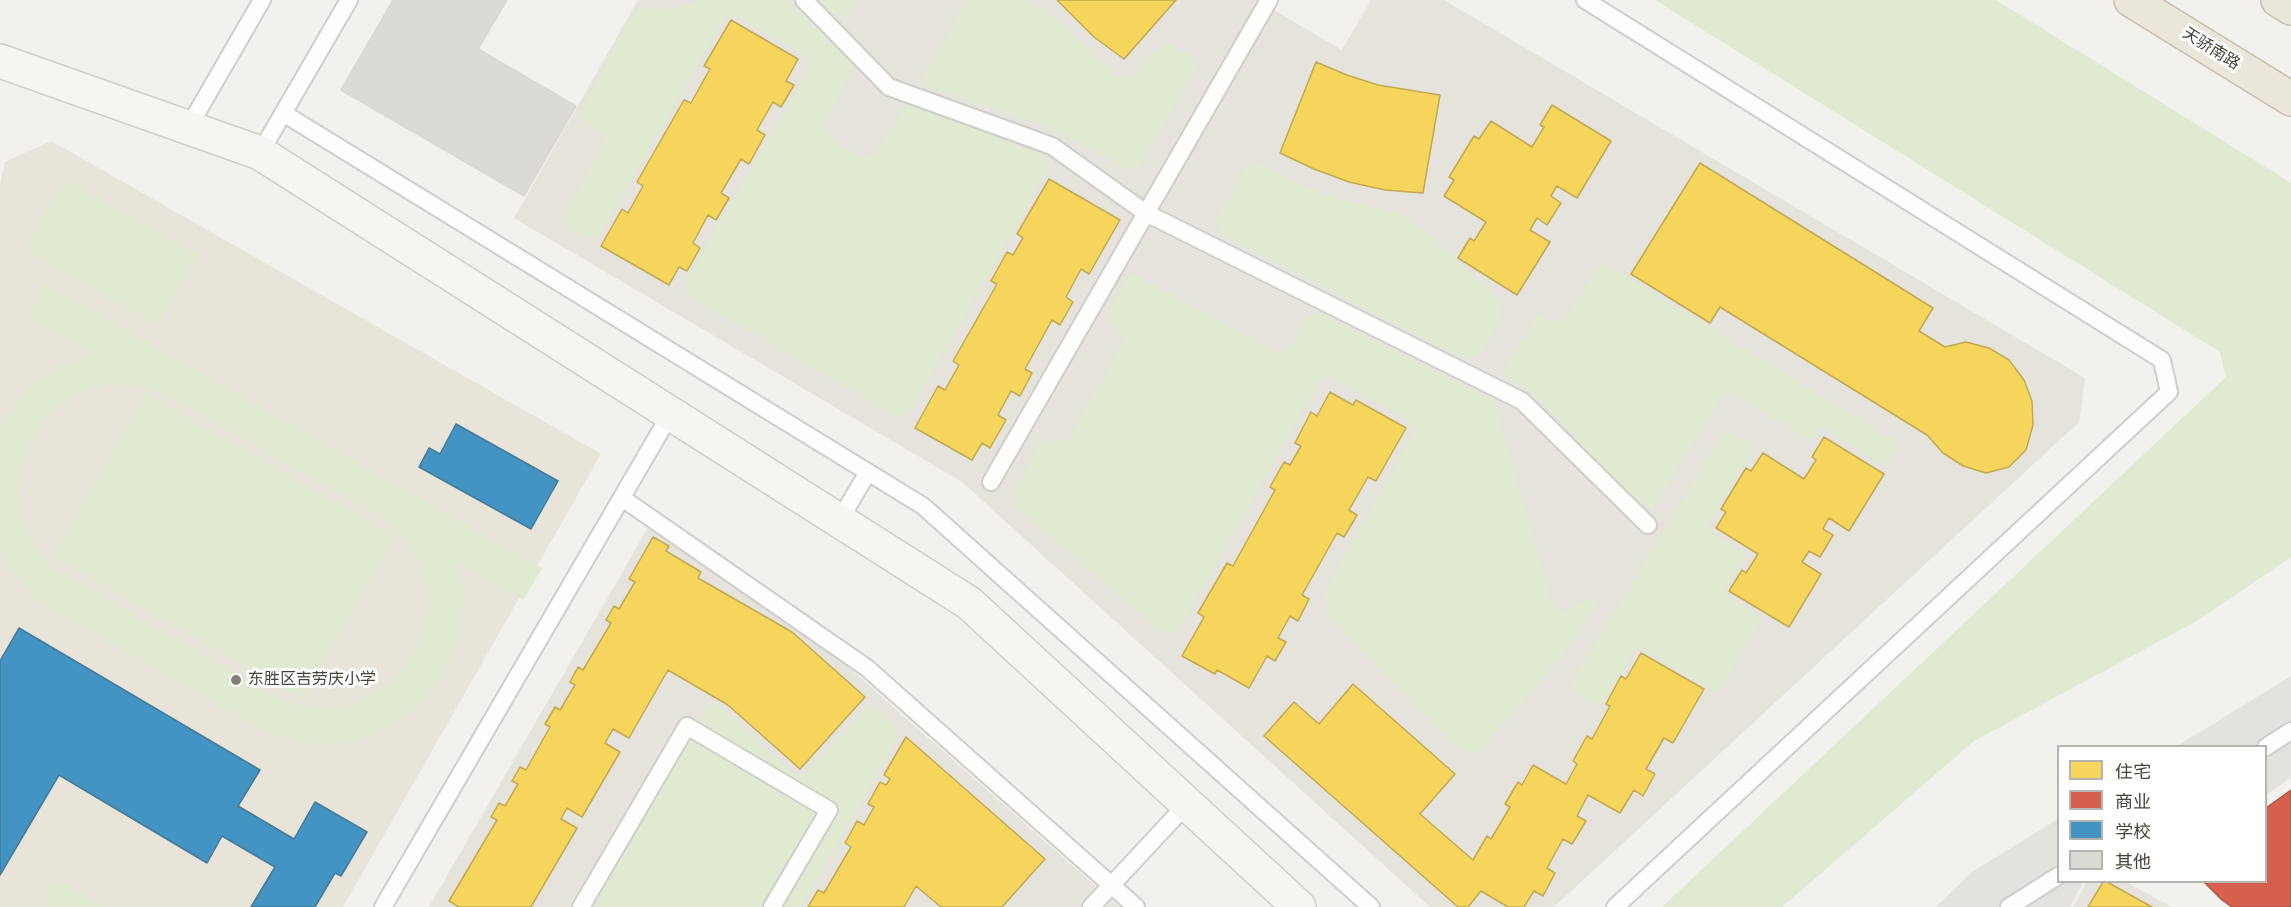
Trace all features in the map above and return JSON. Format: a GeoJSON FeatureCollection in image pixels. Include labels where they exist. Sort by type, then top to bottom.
{"type":"FeatureCollection","features":[{"type":"Feature","properties":{"kind":"highway","name":"天骄南路"},"geometry":{"type":"LineString","coordinates":[[2131,0],[2291,99]]}},
{"type":"Feature","properties":{"kind":"highway"},"geometry":{"type":"LineString","coordinates":[[2278,0],[2291,8]]}},
{"type":"Feature","properties":{"kind":"street"},"geometry":{"type":"LineString","coordinates":[[0,61],[260,153],[969,603],[1299,907]]}},
{"type":"Feature","properties":{"kind":"lane"},"geometry":{"type":"LineString","coordinates":[[188,128],[262,0]]}},
{"type":"Feature","properties":{"kind":"lane"},"geometry":{"type":"LineString","coordinates":[[260,153],[349,0]]}},
{"type":"Feature","properties":{"kind":"lane"},"geometry":{"type":"LineString","coordinates":[[804,0],[889,87],[1052,146],[1146,213],[1522,401],[1648,525]]}},
{"type":"Feature","properties":{"kind":"lane"},"geometry":{"type":"LineString","coordinates":[[991,482],[1269,0]]}},
{"type":"Feature","properties":{"kind":"lane"},"geometry":{"type":"LineString","coordinates":[[1585,0],[2162,360],[2169,392],[1615,907]]}},
{"type":"Feature","properties":{"kind":"lane"},"geometry":{"type":"LineString","coordinates":[[283,113],[923,506],[1371,907]]}},
{"type":"Feature","properties":{"kind":"lane"},"geometry":{"type":"LineString","coordinates":[[383,907],[670,413]]}},
{"type":"Feature","properties":{"kind":"lane"},"geometry":{"type":"LineString","coordinates":[[839,521],[868,472]]}},
{"type":"Feature","properties":{"kind":"lane"},"geometry":{"type":"LineString","coordinates":[[622,498],[867,668],[1136,907]]}},
{"type":"Feature","properties":{"kind":"lane"},"geometry":{"type":"LineString","coordinates":[[582,907],[687,726],[829,810],[772,907]]}},
{"type":"Feature","properties":{"kind":"lane"},"geometry":{"type":"LineString","coordinates":[[2267,746],[2291,731]]}},
{"type":"Feature","properties":{"kind":"lane"},"geometry":{"type":"LineString","coordinates":[[1091,907],[1187,804]]}},
{"type":"Feature","properties":{"kind":"lane"},"geometry":{"type":"LineString","coordinates":[[2009,907],[2057,877]]}},
{"type":"Feature","properties":{"kind":"shaded area"},"geometry":{"type":"Polygon","coordinates":[[[638,0],[1257,0],[1342,50],[1371,0],[1444,0],[2085,378],[2079,422],[1554,907],[1430,907],[962,482],[514,218],[638,0]]]}},
{"type":"Feature","properties":{"kind":"shaded area","name":"东胜区吉劳庆小学"},"geometry":{"type":"Polygon","coordinates":[[[51,141],[601,454],[343,907],[0,907],[0,185],[5,162],[51,141]]]}},
{"type":"Feature","properties":{"kind":"shaded area"},"geometry":{"type":"Polygon","coordinates":[[[649,526],[829,650],[1119,907],[429,907],[649,526]]]}},
{"type":"Feature","properties":{"kind":"shaded area"},"geometry":{"type":"Polygon","coordinates":[[[2291,676],[2291,778],[2267,794],[2267,745],[2179,745],[2291,676]]]}},
{"type":"Feature","properties":{"kind":"shaded area"},"geometry":{"type":"Polygon","coordinates":[[[2057,820],[2057,883],[2083,883],[2070,907],[1936,907],[1972,872],[2057,820]]]}},
{"type":"Feature","properties":{"kind":"shaded area"},"geometry":{"type":"Polygon","coordinates":[[[2086,883],[2128,883],[2172,907],[2073,907],[2086,883]]]}},
{"type":"Feature","properties":{"kind":"green space"},"geometry":{"type":"Polygon","coordinates":[[[704,0],[786,0],[855,66],[823,124],[837,143],[851,152],[874,156],[906,102],[1042,155],[1049,169],[908,414],[896,416],[689,296],[684,283],[811,65],[809,58],[735,16],[725,17],[600,235],[586,236],[566,225],[566,211],[605,141],[602,133],[582,120],[581,110],[632,14],[641,8],[657,10],[673,8],[704,0]]]}},
{"type":"Feature","properties":{"kind":"green space"},"geometry":{"type":"Polygon","coordinates":[[[820,0],[857,0],[847,17],[837,16],[820,0]]]}},
{"type":"Feature","properties":{"kind":"green space"},"geometry":{"type":"Polygon","coordinates":[[[967,0],[1023,0],[1053,16],[1117,75],[1131,78],[1159,46],[1171,44],[1192,57],[1196,69],[1139,167],[1127,170],[1060,131],[929,87],[923,77],[967,0]]]}},
{"type":"Feature","properties":{"kind":"green space"},"geometry":{"type":"Polygon","coordinates":[[[1655,0],[1996,0],[2291,183],[2291,557],[2195,622],[1974,741],[1782,907],[1662,907],[2226,377],[2220,352],[1655,0]]]}},
{"type":"Feature","properties":{"kind":"green space"},"geometry":{"type":"Polygon","coordinates":[[[1258,163],[1299,184],[1342,200],[1398,213],[1421,226],[1501,302],[1501,319],[1481,353],[1464,358],[1220,234],[1216,220],[1244,169],[1258,163]]]}},
{"type":"Feature","properties":{"kind":"green space"},"geometry":{"type":"Polygon","coordinates":[[[65,178],[198,255],[157,326],[24,249],[65,178]]]}},
{"type":"Feature","properties":{"kind":"green space"},"geometry":{"type":"Polygon","coordinates":[[[1606,264],[1894,440],[1897,448],[1888,462],[1882,464],[1825,429],[1820,430],[1815,438],[1808,439],[1731,392],[1724,393],[1653,508],[1643,507],[1529,391],[1505,376],[1504,369],[1537,316],[1542,315],[1556,323],[1563,322],[1598,265],[1606,264]]]}},
{"type":"Feature","properties":{"kind":"green space"},"geometry":{"type":"Polygon","coordinates":[[[1128,276],[1139,276],[1276,353],[1289,348],[1307,316],[1322,314],[1494,400],[1552,602],[1563,611],[1593,598],[1597,603],[1569,648],[1478,753],[1461,750],[1326,613],[1324,591],[1415,431],[1408,420],[1333,378],[1322,377],[1177,632],[1162,632],[1016,507],[1014,489],[1041,441],[1067,440],[1124,340],[1107,314],[1128,276]]]}},
{"type":"Feature","properties":{"kind":"green space"},"geometry":{"type":"Polygon","coordinates":[[[45,283],[542,568],[523,600],[457,562],[464,602],[458,639],[450,661],[439,681],[425,699],[390,727],[369,737],[326,745],[265,732],[36,600],[5,563],[0,551],[0,429],[2,424],[25,392],[58,367],[92,354],[26,316],[45,283]],[[121,384],[89,390],[65,403],[35,434],[25,454],[20,474],[19,496],[23,517],[36,546],[54,568],[283,701],[312,707],[335,708],[364,699],[383,688],[399,673],[412,655],[421,635],[426,613],[426,591],[421,568],[406,542],[386,520],[156,390],[121,384]]]}},
{"type":"Feature","properties":{"kind":"green space"},"geometry":{"type":"Polygon","coordinates":[[[146,393],[395,536],[302,699],[53,556],[146,393]]]}},
{"type":"Feature","properties":{"kind":"green space"},"geometry":{"type":"Polygon","coordinates":[[[1731,433],[1752,445],[1753,451],[1708,525],[1715,535],[1737,548],[1745,558],[1725,589],[1728,596],[1759,615],[1760,621],[1720,690],[1714,692],[1640,648],[1635,649],[1603,702],[1597,704],[1574,691],[1571,683],[1722,435],[1731,433]]]}},
{"type":"Feature","properties":{"kind":"green space"},"geometry":{"type":"Polygon","coordinates":[[[716,705],[726,711],[794,774],[805,775],[868,707],[879,711],[896,728],[896,741],[801,907],[593,907],[707,707],[716,705]]]}},
{"type":"Feature","properties":{"kind":"green space"},"geometry":{"type":"Polygon","coordinates":[[[54,883],[64,883],[106,907],[45,907],[43,902],[54,883]]]}},
{"type":"Feature","properties":{"kind":"building: 住宅"},"geometry":{"type":"Polygon","coordinates":[[[1057,0],[1176,0],[1124,59],[1094,37],[1057,0]]]}},
{"type":"Feature","properties":{"kind":"building: 住宅"},"geometry":{"type":"Polygon","coordinates":[[[731,20],[798,59],[786,81],[794,85],[781,107],[773,102],[757,130],[765,135],[749,164],[741,159],[721,193],[729,198],[716,220],[708,215],[693,243],[700,248],[687,271],[679,267],[669,285],[601,246],[622,209],[628,213],[643,186],[637,182],[684,100],[691,103],[710,69],[704,66],[731,20]]]}},
{"type":"Feature","properties":{"kind":"building: 住宅"},"geometry":{"type":"Polygon","coordinates":[[[1316,62],[1378,85],[1440,95],[1423,193],[1385,190],[1349,182],[1280,153],[1316,62]]]}},
{"type":"Feature","properties":{"kind":"building: 住宅"},"geometry":{"type":"Polygon","coordinates":[[[1552,105],[1611,141],[1577,198],[1557,186],[1551,196],[1561,203],[1547,225],[1537,218],[1530,230],[1550,242],[1517,295],[1458,258],[1470,238],[1474,241],[1486,222],[1444,196],[1454,180],[1449,177],[1474,136],[1479,139],[1491,121],[1532,147],[1544,127],[1540,125],[1552,105]]]}},
{"type":"Feature","properties":{"kind":"building: 住宅"},"geometry":{"type":"Polygon","coordinates":[[[1700,163],[1933,308],[1919,331],[1945,347],[1966,342],[1989,348],[2009,360],[2024,380],[2032,401],[2033,425],[2026,450],[2009,467],[1986,473],[1963,466],[1943,453],[1927,435],[1720,307],[1710,323],[1631,274],[1700,163]]]}},
{"type":"Feature","properties":{"kind":"building: 住宅"},"geometry":{"type":"Polygon","coordinates":[[[1049,179],[1120,220],[1089,274],[1081,269],[1066,297],[1073,302],[1060,325],[1052,320],[1025,369],[1032,373],[1020,396],[1011,391],[998,415],[1006,420],[990,448],[982,443],[972,460],[915,428],[938,386],[945,390],[959,365],[953,361],[997,284],[991,281],[1007,252],[1013,255],[1023,238],[1017,234],[1049,179]]]}},
{"type":"Feature","properties":{"kind":"building: 住宅"},"geometry":{"type":"Polygon","coordinates":[[[1330,392],[1353,405],[1356,400],[1406,428],[1376,481],[1368,477],[1349,510],[1357,515],[1344,537],[1337,533],[1302,595],[1309,599],[1298,621],[1290,616],[1278,638],[1286,642],[1275,661],[1267,656],[1249,688],[1217,670],[1215,674],[1182,656],[1204,617],[1198,613],[1227,563],[1233,566],[1275,490],[1270,487],[1284,462],[1290,465],[1301,446],[1295,443],[1311,412],[1317,416],[1330,392]]]}},
{"type":"Feature","properties":{"kind":"building: 住宅"},"geometry":{"type":"Polygon","coordinates":[[[1824,437],[1884,474],[1849,531],[1829,518],[1823,529],[1833,535],[1820,557],[1809,551],[1802,562],[1821,574],[1789,627],[1729,591],[1742,570],[1746,573],[1758,554],[1716,528],[1726,512],[1721,509],[1746,468],[1751,471],[1763,453],[1804,479],[1816,460],[1812,457],[1824,437]]]}},
{"type":"Feature","properties":{"kind":"building: 住宅"},"geometry":{"type":"Polygon","coordinates":[[[653,537],[669,546],[666,551],[701,572],[698,578],[792,632],[865,697],[800,769],[728,705],[668,670],[629,738],[613,729],[605,743],[620,752],[582,817],[567,808],[561,819],[577,828],[531,907],[459,907],[449,901],[497,820],[491,817],[499,803],[505,806],[518,784],[512,781],[520,767],[526,770],[550,727],[545,724],[555,707],[560,710],[575,685],[570,682],[578,667],[583,670],[611,623],[606,620],[614,606],[619,609],[635,582],[629,579],[653,537]]]}},
{"type":"Feature","properties":{"kind":"building: 住宅"},"geometry":{"type":"Polygon","coordinates":[[[1641,653],[1704,689],[1673,743],[1664,738],[1646,769],[1655,774],[1643,796],[1634,790],[1620,813],[1588,795],[1577,816],[1586,821],[1572,844],[1563,839],[1547,868],[1555,873],[1543,896],[1534,891],[1524,907],[1508,907],[1481,891],[1468,907],[1458,907],[1264,736],[1294,702],[1319,724],[1353,684],[1455,774],[1420,814],[1473,860],[1487,836],[1491,839],[1510,807],[1505,804],[1518,782],[1522,785],[1533,765],[1566,784],[1577,764],[1573,761],[1587,736],[1592,739],[1610,706],[1606,704],[1621,676],[1626,679],[1641,653]]]}},
{"type":"Feature","properties":{"kind":"building: 住宅"},"geometry":{"type":"Polygon","coordinates":[[[906,737],[1045,859],[1002,907],[941,907],[916,886],[904,907],[808,907],[818,890],[824,893],[851,847],[845,843],[857,821],[864,825],[874,807],[868,804],[880,782],[886,785],[890,779],[884,775],[906,737]]]}},
{"type":"Feature","properties":{"kind":"building: 住宅"},"geometry":{"type":"Polygon","coordinates":[[[2102,883],[2109,883],[2152,907],[2088,907],[2102,883]]]}},
{"type":"Feature","properties":{"kind":"building: 商业"},"geometry":{"type":"Polygon","coordinates":[[[2291,790],[2291,907],[2232,907],[2205,883],[2267,883],[2267,807],[2291,790]]]}},
{"type":"Feature","properties":{"kind":"building: 学校"},"geometry":{"type":"Polygon","coordinates":[[[456,424],[558,481],[531,529],[419,467],[429,448],[440,454],[456,424]]]}},
{"type":"Feature","properties":{"kind":"building: 学校"},"geometry":{"type":"Polygon","coordinates":[[[19,628],[260,770],[238,806],[294,839],[315,802],[367,832],[341,876],[335,873],[315,907],[251,907],[275,867],[222,836],[207,863],[59,775],[0,875],[0,661],[19,628]]]}},
{"type":"Feature","properties":{"kind":"building: 其他"},"geometry":{"type":"Polygon","coordinates":[[[393,0],[507,0],[478,49],[576,106],[524,196],[341,90],[393,0]]]}},
{"type":"Feature","properties":{"kind":"place","name":"东胜区吉劳庆小学"},"geometry":{"type":"Point","coordinates":[236,680]}}]}
